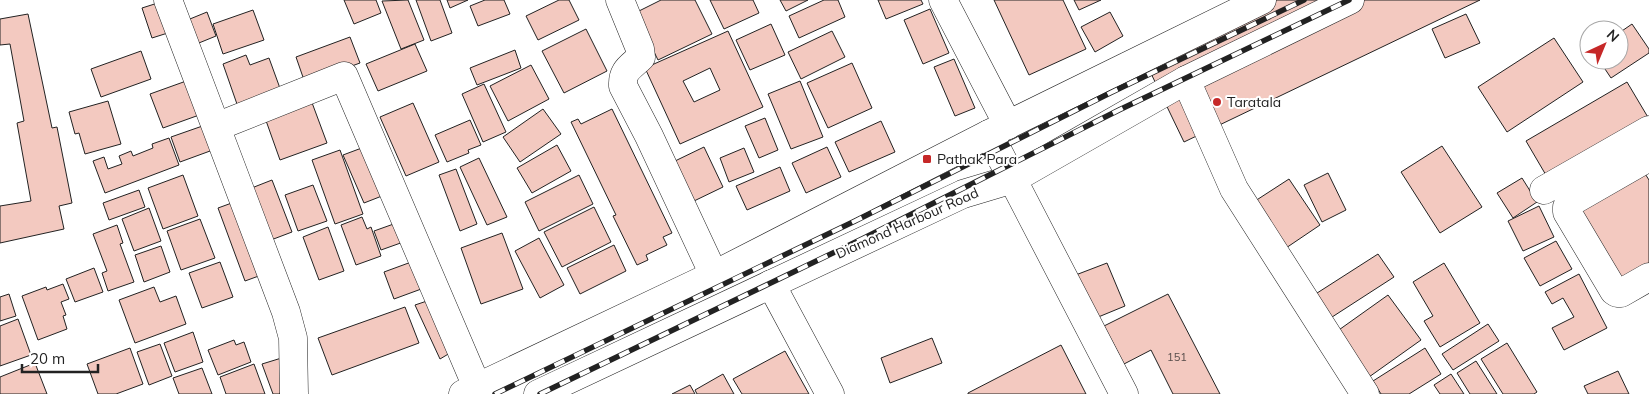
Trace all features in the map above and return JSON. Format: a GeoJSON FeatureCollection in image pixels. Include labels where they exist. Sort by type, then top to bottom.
{"type":"FeatureCollection","features":[{"type":"Feature","properties":{"kind":"main road"},"geometry":{"type":"LineString","coordinates":[[168,0],[286,312],[293,338],[294,394]]}},
{"type":"Feature","properties":{"kind":"main road"},"geometry":{"type":"LineString","coordinates":[[620,0],[640,49],[641,57],[622,77],[624,86],[714,275]]}},
{"type":"Feature","properties":{"kind":"main road"},"geometry":{"type":"LineString","coordinates":[[216,127],[344,76],[470,391],[714,275],[998,130],[1262,0]]}},
{"type":"Feature","properties":{"kind":"main road","name":"Diamond Harbour Road"},"geometry":{"type":"LineString","coordinates":[[538,394],[572,387],[771,284],[963,194],[1013,179],[1186,80],[1350,0]]}},
{"type":"Feature","properties":{"kind":"main road"},"geometry":{"type":"LineString","coordinates":[[953,3],[998,130],[1013,179],[1124,394]]}},
{"type":"Feature","properties":{"kind":"main road"},"geometry":{"type":"LineString","coordinates":[[1186,80],[1234,190],[1365,394]]}},
{"type":"Feature","properties":{"kind":"main road"},"geometry":{"type":"LineString","coordinates":[[1544,190],[1649,130]]}},
{"type":"Feature","properties":{"kind":"main road"},"geometry":{"type":"LineString","coordinates":[[1647,163],[1569,202],[1567,212],[1614,291],[1621,293],[1649,277]]}},
{"type":"Feature","properties":{"kind":"main road"},"geometry":{"type":"LineString","coordinates":[[771,284],[830,394]]}},
{"type":"Feature","properties":{"kind":"building"},"geometry":{"type":"Polygon","coordinates":[[[344,0],[376,0],[381,13],[354,24],[344,0]]]}},
{"type":"Feature","properties":{"kind":"building"},"geometry":{"type":"Polygon","coordinates":[[[408,0],[424,40],[401,49],[382,1],[408,0]]]}},
{"type":"Feature","properties":{"kind":"building"},"geometry":{"type":"Polygon","coordinates":[[[416,0],[440,0],[452,33],[431,41],[416,0]]]}},
{"type":"Feature","properties":{"kind":"building"},"geometry":{"type":"Polygon","coordinates":[[[447,0],[468,0],[450,8],[447,0]]]}},
{"type":"Feature","properties":{"kind":"building"},"geometry":{"type":"Polygon","coordinates":[[[485,0],[504,0],[510,14],[478,26],[470,6],[485,0]]]}},
{"type":"Feature","properties":{"kind":"building"},"geometry":{"type":"Polygon","coordinates":[[[559,0],[569,0],[579,20],[538,40],[526,16],[559,0]]]}},
{"type":"Feature","properties":{"kind":"building"},"geometry":{"type":"Polygon","coordinates":[[[661,0],[695,0],[712,34],[658,60],[635,13],[661,0]]]}},
{"type":"Feature","properties":{"kind":"building"},"geometry":{"type":"Polygon","coordinates":[[[710,0],[753,0],[759,13],[724,29],[710,0]]]}},
{"type":"Feature","properties":{"kind":"building"},"geometry":{"type":"Polygon","coordinates":[[[780,0],[808,0],[786,11],[780,0]]]}},
{"type":"Feature","properties":{"kind":"building"},"geometry":{"type":"Polygon","coordinates":[[[824,0],[838,0],[845,17],[799,38],[789,16],[824,0]]]}},
{"type":"Feature","properties":{"kind":"building"},"geometry":{"type":"Polygon","coordinates":[[[878,0],[921,0],[923,4],[886,19],[878,0]]]}},
{"type":"Feature","properties":{"kind":"building"},"geometry":{"type":"Polygon","coordinates":[[[994,0],[1063,0],[1086,49],[1029,75],[994,0]]]}},
{"type":"Feature","properties":{"kind":"building"},"geometry":{"type":"Polygon","coordinates":[[[1074,0],[1101,0],[1079,10],[1074,0]]]}},
{"type":"Feature","properties":{"kind":"building","name":"Taratala"},"geometry":{"type":"Polygon","coordinates":[[[1273,0],[1480,0],[1184,142],[1145,61],[1273,0]]]}},
{"type":"Feature","properties":{"kind":"building"},"geometry":{"type":"Polygon","coordinates":[[[164,1],[174,31],[152,38],[142,8],[164,1]]]}},
{"type":"Feature","properties":{"kind":"building"},"geometry":{"type":"Polygon","coordinates":[[[930,9],[949,53],[923,64],[904,20],[930,9]]]}},
{"type":"Feature","properties":{"kind":"building"},"geometry":{"type":"Polygon","coordinates":[[[253,10],[264,40],[223,54],[213,24],[253,10]]]}},
{"type":"Feature","properties":{"kind":"building"},"geometry":{"type":"Polygon","coordinates":[[[207,12],[216,36],[194,45],[185,21],[207,12]]]}},
{"type":"Feature","properties":{"kind":"building"},"geometry":{"type":"Polygon","coordinates":[[[1110,12],[1123,36],[1095,52],[1081,27],[1110,12]]]}},
{"type":"Feature","properties":{"kind":"building"},"geometry":{"type":"Polygon","coordinates":[[[28,14],[52,128],[57,127],[72,203],[59,206],[64,229],[0,243],[0,206],[31,201],[17,123],[24,121],[10,44],[0,45],[0,19],[28,14]]]}},
{"type":"Feature","properties":{"kind":"building"},"geometry":{"type":"Polygon","coordinates":[[[1466,14],[1480,43],[1445,58],[1432,29],[1466,14]]]}},
{"type":"Feature","properties":{"kind":"building"},"geometry":{"type":"Polygon","coordinates":[[[771,24],[785,55],[750,70],[736,40],[771,24]]]}},
{"type":"Feature","properties":{"kind":"building"},"geometry":{"type":"Polygon","coordinates":[[[1632,24],[1649,49],[1649,53],[1629,66],[1629,26],[1632,24]]]}},
{"type":"Feature","properties":{"kind":"building"},"geometry":{"type":"Polygon","coordinates":[[[586,29],[607,71],[564,93],[542,51],[586,29]]]}},
{"type":"Feature","properties":{"kind":"building"},"geometry":{"type":"Polygon","coordinates":[[[728,31],[763,107],[680,144],[645,68],[728,31]],[[710,68],[683,81],[694,102],[720,90],[710,68]]]}},
{"type":"Feature","properties":{"kind":"building"},"geometry":{"type":"Polygon","coordinates":[[[832,31],[845,57],[801,79],[788,52],[832,31]]]}},
{"type":"Feature","properties":{"kind":"building"},"geometry":{"type":"Polygon","coordinates":[[[350,37],[360,63],[305,83],[296,57],[350,37]]]}},
{"type":"Feature","properties":{"kind":"building"},"geometry":{"type":"Polygon","coordinates":[[[1554,38],[1583,82],[1507,132],[1478,87],[1554,38]]]}},
{"type":"Feature","properties":{"kind":"building"},"geometry":{"type":"Polygon","coordinates":[[[415,44],[427,71],[378,91],[366,64],[415,44]]]}},
{"type":"Feature","properties":{"kind":"building"},"geometry":{"type":"Polygon","coordinates":[[[515,50],[521,68],[477,85],[470,68],[515,50]]]}},
{"type":"Feature","properties":{"kind":"building"},"geometry":{"type":"Polygon","coordinates":[[[141,51],[151,79],[101,97],[91,69],[141,51]]]}},
{"type":"Feature","properties":{"kind":"building"},"geometry":{"type":"Polygon","coordinates":[[[246,55],[250,65],[269,58],[281,91],[238,107],[223,64],[246,55]]]}},
{"type":"Feature","properties":{"kind":"building"},"geometry":{"type":"Polygon","coordinates":[[[954,59],[975,108],[955,116],[934,67],[954,59]]]}},
{"type":"Feature","properties":{"kind":"building"},"geometry":{"type":"Polygon","coordinates":[[[852,63],[872,108],[828,128],[807,83],[852,63]]]}},
{"type":"Feature","properties":{"kind":"building"},"geometry":{"type":"Polygon","coordinates":[[[531,65],[549,99],[508,121],[490,86],[531,65]]]}},
{"type":"Feature","properties":{"kind":"building"},"geometry":{"type":"Polygon","coordinates":[[[1606,70],[1623,70],[1611,78],[1606,70]]]}},
{"type":"Feature","properties":{"kind":"building"},"geometry":{"type":"Polygon","coordinates":[[[189,80],[202,114],[163,128],[150,94],[189,80]]]}},
{"type":"Feature","properties":{"kind":"building"},"geometry":{"type":"Polygon","coordinates":[[[800,81],[823,137],[791,149],[768,94],[800,81]]]}},
{"type":"Feature","properties":{"kind":"building"},"geometry":{"type":"Polygon","coordinates":[[[1627,82],[1649,119],[1550,182],[1526,141],[1627,82]]]}},
{"type":"Feature","properties":{"kind":"building"},"geometry":{"type":"Polygon","coordinates":[[[484,84],[506,132],[483,142],[462,94],[484,84]]]}},
{"type":"Feature","properties":{"kind":"building"},"geometry":{"type":"Polygon","coordinates":[[[311,100],[327,143],[280,160],[264,115],[311,100]]]}},
{"type":"Feature","properties":{"kind":"building"},"geometry":{"type":"Polygon","coordinates":[[[108,101],[121,144],[85,154],[79,133],[75,134],[69,112],[108,101]]]}},
{"type":"Feature","properties":{"kind":"building"},"geometry":{"type":"Polygon","coordinates":[[[413,103],[439,162],[406,176],[380,117],[413,103]]]}},
{"type":"Feature","properties":{"kind":"building"},"geometry":{"type":"Polygon","coordinates":[[[543,109],[561,134],[520,162],[503,137],[543,109]]]}},
{"type":"Feature","properties":{"kind":"building"},"geometry":{"type":"Polygon","coordinates":[[[612,109],[672,233],[663,237],[667,245],[646,255],[648,260],[637,265],[613,216],[616,215],[571,122],[578,119],[581,124],[612,109]]]}},
{"type":"Feature","properties":{"kind":"building"},"geometry":{"type":"Polygon","coordinates":[[[765,118],[778,150],[759,158],[745,126],[765,118]]]}},
{"type":"Feature","properties":{"kind":"building"},"geometry":{"type":"Polygon","coordinates":[[[470,120],[481,145],[468,150],[469,153],[447,162],[435,135],[470,120]]]}},
{"type":"Feature","properties":{"kind":"building"},"geometry":{"type":"Polygon","coordinates":[[[881,121],[895,152],[849,172],[835,142],[881,121]]]}},
{"type":"Feature","properties":{"kind":"building"},"geometry":{"type":"Polygon","coordinates":[[[211,123],[221,147],[180,162],[171,137],[211,123]]]}},
{"type":"Feature","properties":{"kind":"building"},"geometry":{"type":"Polygon","coordinates":[[[169,138],[179,165],[105,193],[93,161],[104,157],[108,169],[122,164],[119,156],[131,151],[133,156],[153,148],[152,144],[169,138]]]}},
{"type":"Feature","properties":{"kind":"building"},"geometry":{"type":"Polygon","coordinates":[[[557,145],[571,171],[532,193],[517,168],[557,145]]]}},
{"type":"Feature","properties":{"kind":"building"},"geometry":{"type":"Polygon","coordinates":[[[367,146],[387,194],[364,203],[343,155],[367,146]]]}},
{"type":"Feature","properties":{"kind":"building"},"geometry":{"type":"Polygon","coordinates":[[[1442,146],[1482,207],[1440,233],[1401,172],[1442,146]]]}},
{"type":"Feature","properties":{"kind":"building"},"geometry":{"type":"Polygon","coordinates":[[[704,147],[723,187],[694,201],[675,161],[704,147]]]}},
{"type":"Feature","properties":{"kind":"building"},"geometry":{"type":"Polygon","coordinates":[[[827,147],[841,177],[806,193],[792,163],[827,147]]]}},
{"type":"Feature","properties":{"kind":"building"},"geometry":{"type":"Polygon","coordinates":[[[744,148],[754,172],[729,182],[720,158],[744,148]]]}},
{"type":"Feature","properties":{"kind":"building"},"geometry":{"type":"Polygon","coordinates":[[[340,150],[363,214],[335,224],[312,160],[340,150]]]}},
{"type":"Feature","properties":{"kind":"building"},"geometry":{"type":"Polygon","coordinates":[[[479,158],[507,217],[487,225],[460,167],[479,158]]]}},
{"type":"Feature","properties":{"kind":"building"},"geometry":{"type":"Polygon","coordinates":[[[780,167],[790,191],[747,210],[736,186],[780,167]]]}},
{"type":"Feature","properties":{"kind":"building"},"geometry":{"type":"Polygon","coordinates":[[[456,169],[477,224],[460,231],[439,175],[456,169]]]}},
{"type":"Feature","properties":{"kind":"building"},"geometry":{"type":"Polygon","coordinates":[[[1642,169],[1649,180],[1649,272],[1617,290],[1571,210],[1642,169]]]}},
{"type":"Feature","properties":{"kind":"building"},"geometry":{"type":"Polygon","coordinates":[[[1328,173],[1346,210],[1322,222],[1304,185],[1328,173]]]}},
{"type":"Feature","properties":{"kind":"building"},"geometry":{"type":"Polygon","coordinates":[[[183,175],[198,216],[163,229],[148,188],[183,175]]]}},
{"type":"Feature","properties":{"kind":"building"},"geometry":{"type":"Polygon","coordinates":[[[579,175],[593,204],[539,231],[525,202],[579,175]]]}},
{"type":"Feature","properties":{"kind":"building"},"geometry":{"type":"Polygon","coordinates":[[[1522,178],[1537,202],[1513,218],[1497,193],[1522,178]]]}},
{"type":"Feature","properties":{"kind":"building"},"geometry":{"type":"Polygon","coordinates":[[[1289,179],[1320,225],[1283,250],[1252,203],[1289,179]]]}},
{"type":"Feature","properties":{"kind":"building"},"geometry":{"type":"Polygon","coordinates":[[[272,180],[292,232],[263,243],[244,191],[272,180]]]}},
{"type":"Feature","properties":{"kind":"building"},"geometry":{"type":"Polygon","coordinates":[[[313,185],[327,221],[298,231],[285,195],[313,185]]]}},
{"type":"Feature","properties":{"kind":"building"},"geometry":{"type":"Polygon","coordinates":[[[139,190],[145,207],[109,220],[103,203],[139,190]]]}},
{"type":"Feature","properties":{"kind":"building"},"geometry":{"type":"Polygon","coordinates":[[[240,200],[267,273],[245,281],[218,208],[240,200]]]}},
{"type":"Feature","properties":{"kind":"building"},"geometry":{"type":"Polygon","coordinates":[[[1539,206],[1554,237],[1523,251],[1508,221],[1539,206]]]}},
{"type":"Feature","properties":{"kind":"building"},"geometry":{"type":"Polygon","coordinates":[[[594,207],[611,242],[562,267],[544,232],[594,207]]]}},
{"type":"Feature","properties":{"kind":"building"},"geometry":{"type":"Polygon","coordinates":[[[149,208],[161,241],[134,251],[122,219],[149,208]]]}},
{"type":"Feature","properties":{"kind":"building"},"geometry":{"type":"Polygon","coordinates":[[[362,217],[367,229],[371,227],[381,256],[356,265],[341,225],[362,217]]]}},
{"type":"Feature","properties":{"kind":"building"},"geometry":{"type":"Polygon","coordinates":[[[200,219],[215,258],[181,270],[167,231],[200,219]]]}},
{"type":"Feature","properties":{"kind":"building"},"geometry":{"type":"Polygon","coordinates":[[[402,221],[409,240],[381,250],[374,231],[402,221]]]}},
{"type":"Feature","properties":{"kind":"building"},"geometry":{"type":"Polygon","coordinates":[[[117,225],[123,243],[120,244],[134,282],[108,291],[102,273],[107,271],[93,234],[117,225]]]}},
{"type":"Feature","properties":{"kind":"building"},"geometry":{"type":"Polygon","coordinates":[[[328,227],[344,271],[319,280],[303,237],[328,227]]]}},
{"type":"Feature","properties":{"kind":"building"},"geometry":{"type":"Polygon","coordinates":[[[502,233],[523,289],[481,304],[461,248],[502,233]]]}},
{"type":"Feature","properties":{"kind":"building"},"geometry":{"type":"Polygon","coordinates":[[[539,238],[564,285],[540,298],[515,251],[539,238]]]}},
{"type":"Feature","properties":{"kind":"building"},"geometry":{"type":"Polygon","coordinates":[[[1556,241],[1572,269],[1540,286],[1524,258],[1556,241]]]}},
{"type":"Feature","properties":{"kind":"building"},"geometry":{"type":"Polygon","coordinates":[[[614,245],[626,271],[580,294],[567,268],[614,245]]]}},
{"type":"Feature","properties":{"kind":"building"},"geometry":{"type":"Polygon","coordinates":[[[161,246],[170,272],[144,282],[135,255],[161,246]]]}},
{"type":"Feature","properties":{"kind":"building"},"geometry":{"type":"Polygon","coordinates":[[[1378,254],[1394,277],[1329,319],[1314,295],[1378,254]]]}},
{"type":"Feature","properties":{"kind":"building"},"geometry":{"type":"Polygon","coordinates":[[[414,261],[424,288],[394,299],[384,272],[414,261]]]}},
{"type":"Feature","properties":{"kind":"building"},"geometry":{"type":"Polygon","coordinates":[[[220,262],[233,297],[202,308],[189,273],[220,262]]]}},
{"type":"Feature","properties":{"kind":"building"},"geometry":{"type":"Polygon","coordinates":[[[1107,263],[1125,306],[1091,320],[1073,276],[1107,263]]]}},
{"type":"Feature","properties":{"kind":"building"},"geometry":{"type":"Polygon","coordinates":[[[1444,263],[1480,323],[1440,347],[1424,321],[1433,316],[1413,282],[1444,263]]]}},
{"type":"Feature","properties":{"kind":"building"},"geometry":{"type":"Polygon","coordinates":[[[94,268],[103,292],[75,302],[66,279],[94,268]]]}},
{"type":"Feature","properties":{"kind":"building"},"geometry":{"type":"Polygon","coordinates":[[[1579,274],[1607,328],[1564,350],[1552,328],[1574,317],[1563,298],[1552,304],[1545,292],[1579,274]]]}},
{"type":"Feature","properties":{"kind":"building"},"geometry":{"type":"Polygon","coordinates":[[[63,284],[69,299],[61,302],[66,315],[63,316],[67,329],[38,340],[22,296],[46,287],[47,290],[63,284]]]}},
{"type":"Feature","properties":{"kind":"building"},"geometry":{"type":"Polygon","coordinates":[[[154,287],[160,302],[176,296],[186,324],[135,343],[119,300],[154,287]]]}},
{"type":"Feature","properties":{"kind":"building"},"geometry":{"type":"Polygon","coordinates":[[[9,294],[16,316],[0,321],[0,297],[9,294]]]}},
{"type":"Feature","properties":{"kind":"building"},"geometry":{"type":"Polygon","coordinates":[[[1168,294],[1220,394],[1173,394],[1151,350],[1124,364],[1104,326],[1168,294]]]}},
{"type":"Feature","properties":{"kind":"building"},"geometry":{"type":"Polygon","coordinates":[[[1388,295],[1421,340],[1369,377],[1336,332],[1388,295]]]}},
{"type":"Feature","properties":{"kind":"building"},"geometry":{"type":"Polygon","coordinates":[[[433,299],[455,350],[440,359],[415,305],[433,299]]]}},
{"type":"Feature","properties":{"kind":"building"},"geometry":{"type":"Polygon","coordinates":[[[405,307],[419,343],[332,375],[318,338],[405,307]]]}},
{"type":"Feature","properties":{"kind":"building"},"geometry":{"type":"Polygon","coordinates":[[[18,319],[31,355],[0,366],[0,326],[18,319]]]}},
{"type":"Feature","properties":{"kind":"building"},"geometry":{"type":"Polygon","coordinates":[[[1488,324],[1499,341],[1453,370],[1442,354],[1488,324]]]}},
{"type":"Feature","properties":{"kind":"building"},"geometry":{"type":"Polygon","coordinates":[[[193,332],[203,362],[175,372],[164,343],[193,332]]]}},
{"type":"Feature","properties":{"kind":"building"},"geometry":{"type":"Polygon","coordinates":[[[932,338],[942,363],[890,383],[881,358],[932,338]]]}},
{"type":"Feature","properties":{"kind":"building"},"geometry":{"type":"Polygon","coordinates":[[[234,340],[236,345],[244,342],[251,362],[218,375],[208,350],[234,340]]]}},
{"type":"Feature","properties":{"kind":"building"},"geometry":{"type":"Polygon","coordinates":[[[1507,343],[1537,392],[1534,394],[1503,394],[1481,359],[1507,343]]]}},
{"type":"Feature","properties":{"kind":"building"},"geometry":{"type":"Polygon","coordinates":[[[160,344],[172,376],[149,385],[137,352],[160,344]]]}},
{"type":"Feature","properties":{"kind":"building"},"geometry":{"type":"Polygon","coordinates":[[[1061,345],[1086,394],[968,394],[968,393],[1061,345]]]}},
{"type":"Feature","properties":{"kind":"building"},"geometry":{"type":"Polygon","coordinates":[[[130,348],[143,384],[116,394],[98,394],[87,364],[130,348]]]}},
{"type":"Feature","properties":{"kind":"building"},"geometry":{"type":"Polygon","coordinates":[[[1425,348],[1441,374],[1409,394],[1381,394],[1373,381],[1425,348]]]}},
{"type":"Feature","properties":{"kind":"building"},"geometry":{"type":"Polygon","coordinates":[[[785,351],[809,394],[742,394],[733,379],[785,351]]]}},
{"type":"Feature","properties":{"kind":"building"},"geometry":{"type":"Polygon","coordinates":[[[288,356],[280,394],[273,394],[262,364],[288,356]]]}},
{"type":"Feature","properties":{"kind":"building"},"geometry":{"type":"Polygon","coordinates":[[[1476,361],[1497,394],[1470,394],[1457,373],[1476,361]]]}},
{"type":"Feature","properties":{"kind":"building"},"geometry":{"type":"Polygon","coordinates":[[[35,363],[47,394],[0,394],[0,377],[35,363]]]}},
{"type":"Feature","properties":{"kind":"building"},"geometry":{"type":"Polygon","coordinates":[[[254,364],[265,394],[226,394],[220,377],[254,364]]]}},
{"type":"Feature","properties":{"kind":"building"},"geometry":{"type":"Polygon","coordinates":[[[202,368],[212,394],[179,394],[173,378],[202,368]]]}},
{"type":"Feature","properties":{"kind":"building"},"geometry":{"type":"Polygon","coordinates":[[[1618,371],[1629,394],[1588,394],[1584,386],[1618,371]]]}},
{"type":"Feature","properties":{"kind":"building"},"geometry":{"type":"Polygon","coordinates":[[[723,374],[734,394],[697,394],[695,390],[723,374]]]}},
{"type":"Feature","properties":{"kind":"building"},"geometry":{"type":"Polygon","coordinates":[[[1451,374],[1464,394],[1440,394],[1434,385],[1451,374]]]}},
{"type":"Feature","properties":{"kind":"building"},"geometry":{"type":"Polygon","coordinates":[[[690,385],[695,394],[672,394],[690,385]]]}},
{"type":"Feature","properties":{"kind":"railway"},"geometry":{"type":"LineString","coordinates":[[495,394],[855,221],[1110,93],[1304,0]]}},
{"type":"Feature","properties":{"kind":"railway"},"geometry":{"type":"LineString","coordinates":[[540,394],[864,238],[1119,110],[1349,0]]}},
{"type":"Feature","properties":{"kind":"place","name":"Taratala"},"geometry":{"type":"Point","coordinates":[1217,102]}},
{"type":"Feature","properties":{"kind":"place","name":"Pathak Para"},"geometry":{"type":"Point","coordinates":[927,159]}}]}
